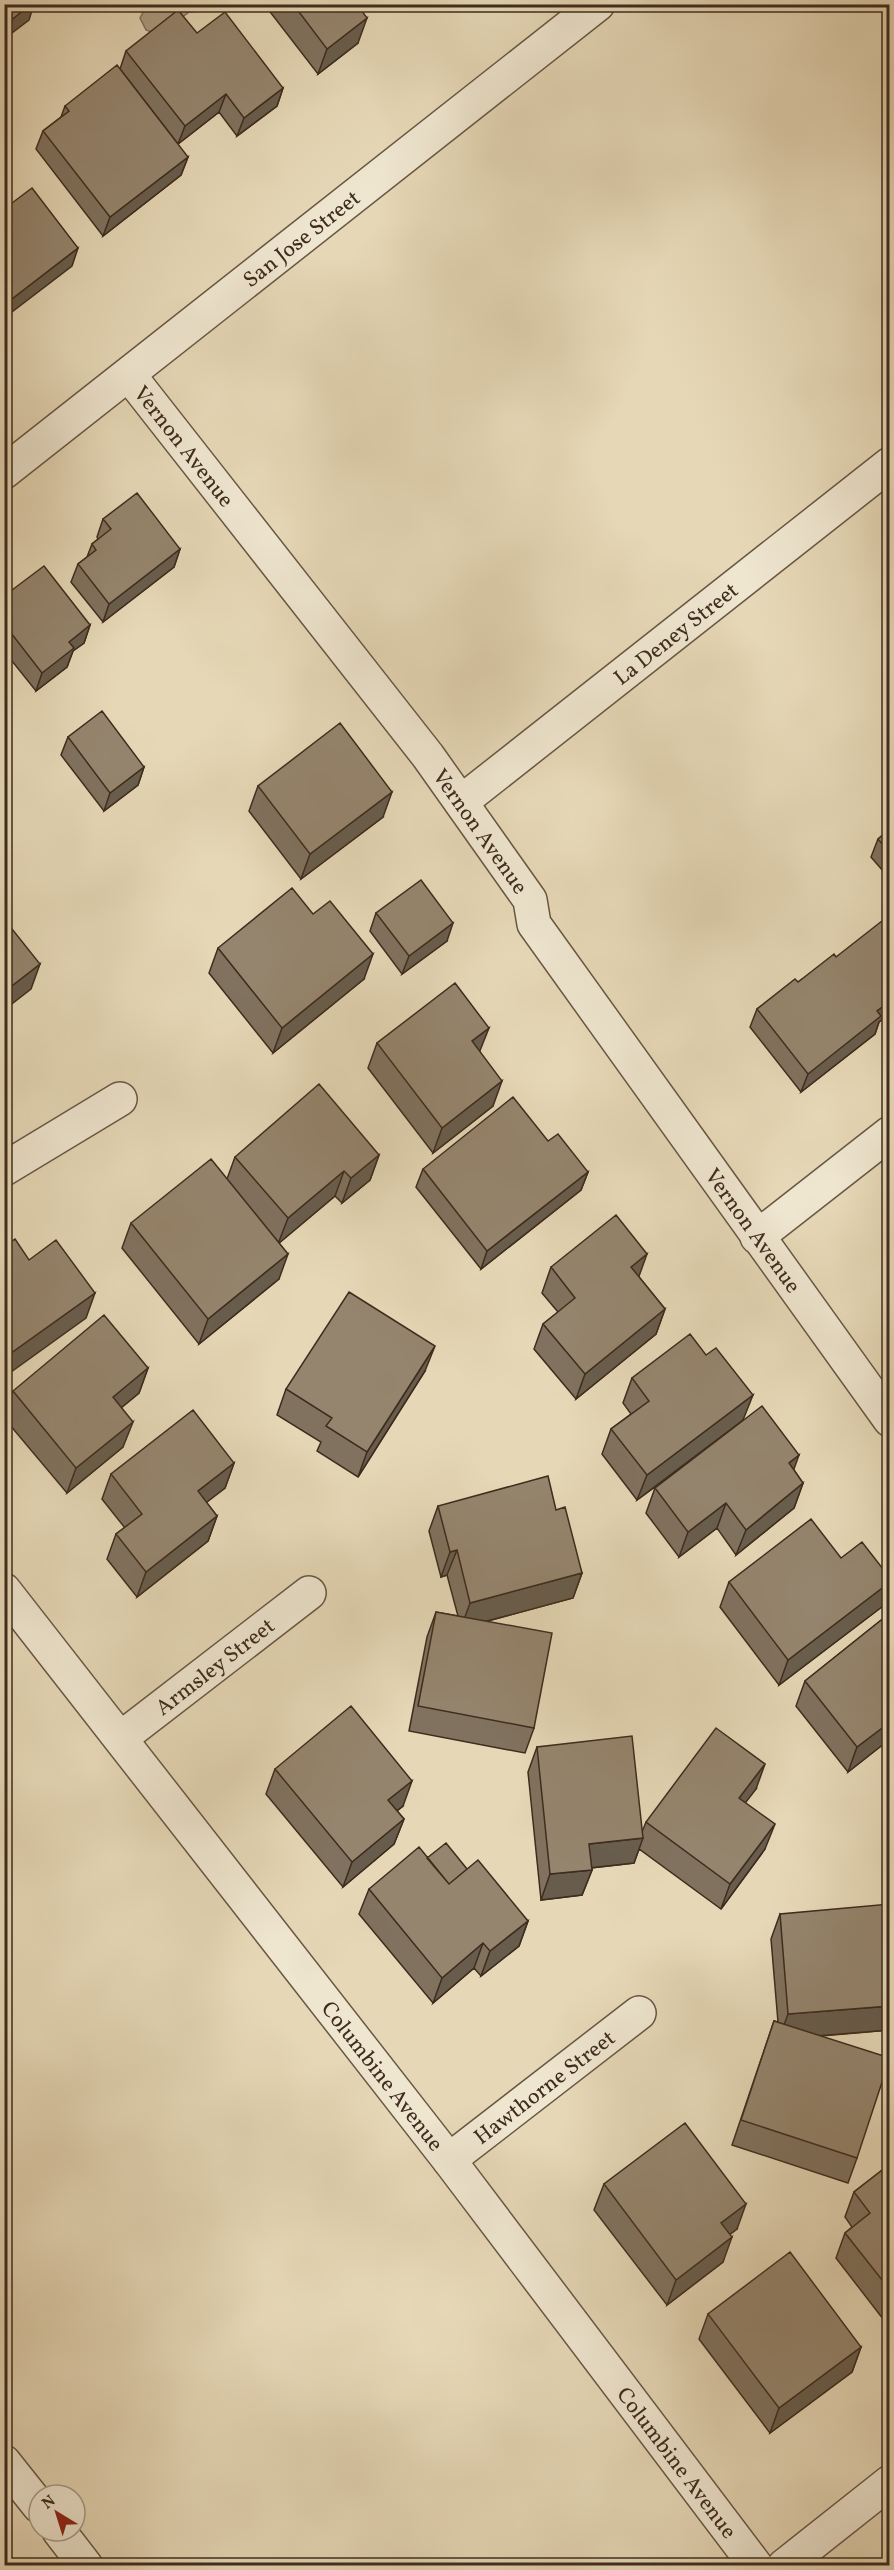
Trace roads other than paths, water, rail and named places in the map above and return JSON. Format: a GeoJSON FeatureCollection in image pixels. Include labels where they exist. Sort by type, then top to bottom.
{"type":"FeatureCollection","features":[{"type":"Feature","properties":{"kind":"street","name":"San Jose Street"},"geometry":{"type":"LineString","coordinates":[[4,472],[598,4]]}},
{"type":"Feature","properties":{"kind":"street","name":"Vernon Avenue"},"geometry":{"type":"LineString","coordinates":[[129,375],[428,756],[530,900],[534,924],[890,1420]]}},
{"type":"Feature","properties":{"kind":"street","name":"La Deney Street"},"geometry":{"type":"LineString","coordinates":[[461,802],[890,464]]}},
{"type":"Feature","properties":{"kind":"street"},"geometry":{"type":"LineString","coordinates":[[4,1169],[120,1099]]}},
{"type":"Feature","properties":{"kind":"street"},"geometry":{"type":"LineString","coordinates":[[757,1237],[890,1133]]}},
{"type":"Feature","properties":{"kind":"street","name":"Columbine Avenue"},"geometry":{"type":"LineString","coordinates":[[4,1590],[449,2160],[756,2565]]}},
{"type":"Feature","properties":{"kind":"street","name":"Armsley Street"},"geometry":{"type":"LineString","coordinates":[[121,1738],[309,1593]]}},
{"type":"Feature","properties":{"kind":"street","name":"Hawthorne Street"},"geometry":{"type":"LineString","coordinates":[[449,2160],[639,2013]]}},
{"type":"Feature","properties":{"kind":"street"},"geometry":{"type":"LineString","coordinates":[[4,2462],[27,2491]]}},
{"type":"Feature","properties":{"kind":"street"},"geometry":{"type":"LineString","coordinates":[[784,2565],[890,2482]]}},
{"type":"Feature","properties":{"kind":"street"},"geometry":{"type":"LineString","coordinates":[[69,2543],[86,2565]]}}]}
